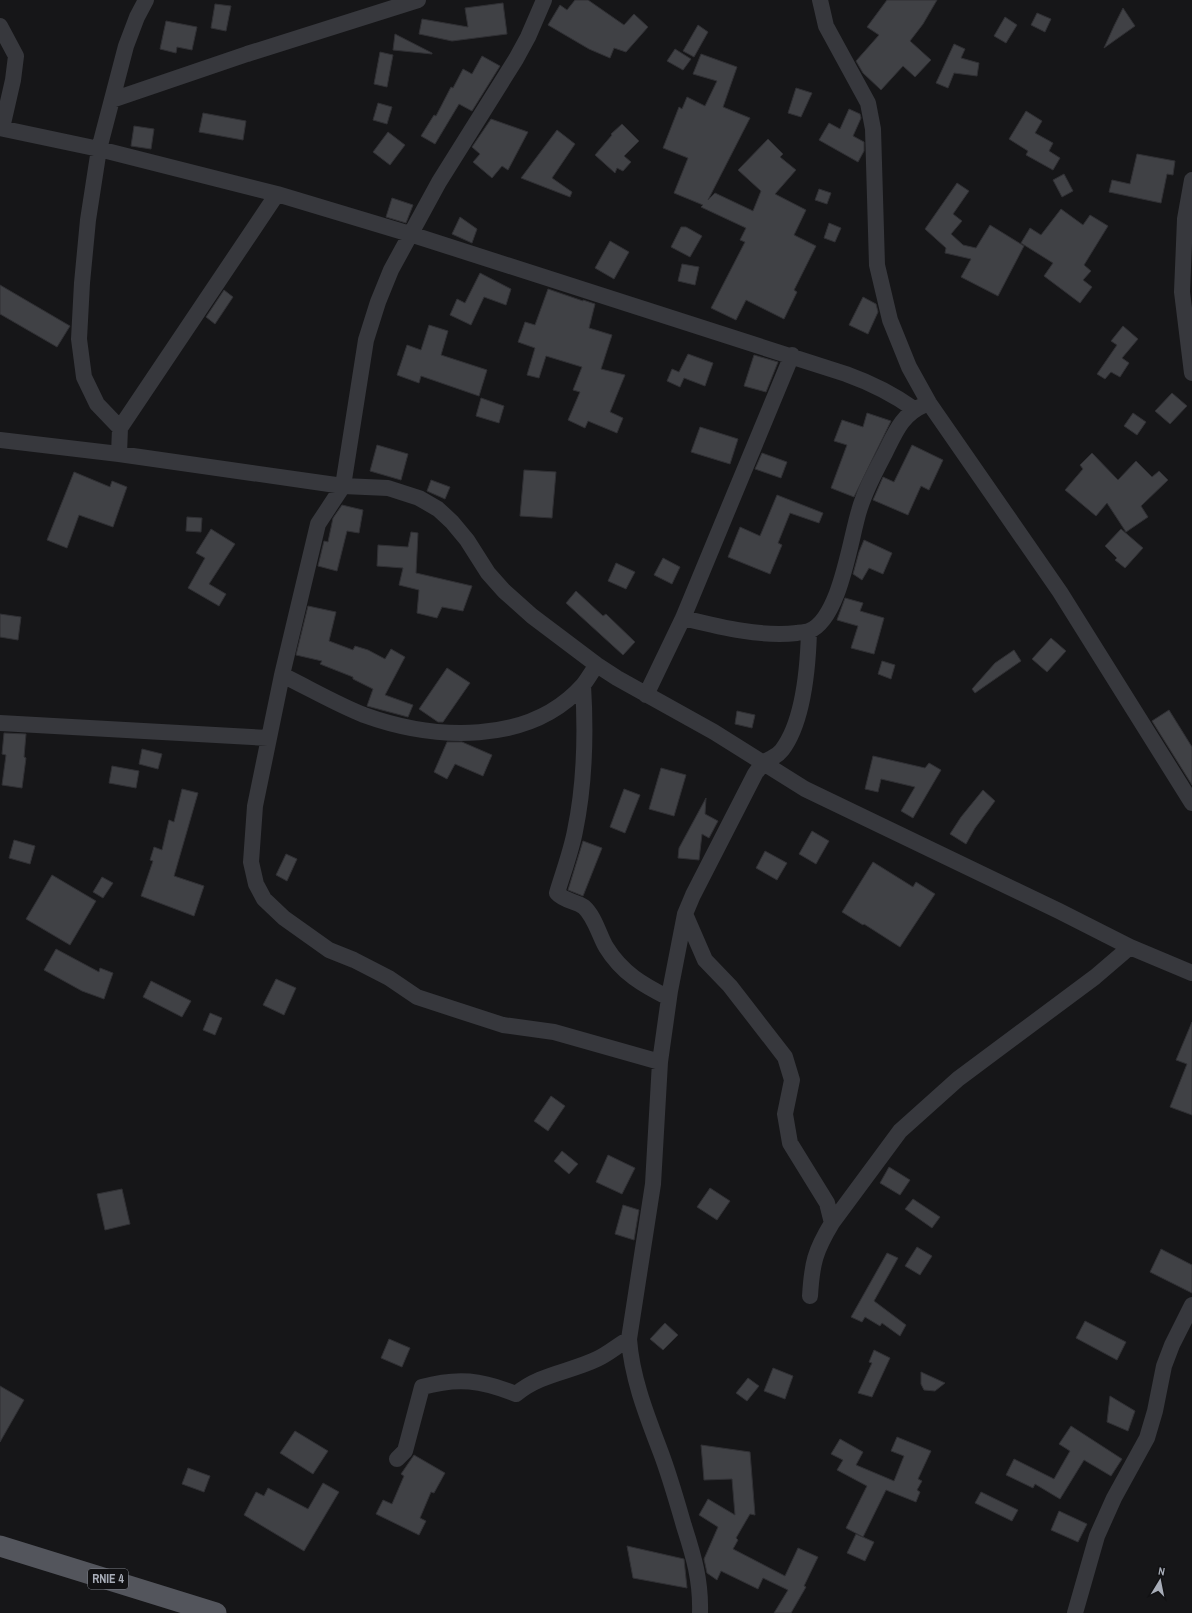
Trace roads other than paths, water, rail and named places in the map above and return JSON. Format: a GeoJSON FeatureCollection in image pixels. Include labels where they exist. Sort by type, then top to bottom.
{"type":"FeatureCollection","features":[{"type":"Feature","properties":{"kind":"main road","name":"RNIE 4"},"geometry":{"type":"LineString","coordinates":[[0,1546],[216,1613]]}},
{"type":"Feature","properties":{"kind":"street"},"geometry":{"type":"LineString","coordinates":[[120,428],[97,404],[84,377],[79,339],[82,283],[88,220],[99,149],[126,46],[137,17],[146,0]]}},
{"type":"Feature","properties":{"kind":"street"},"geometry":{"type":"LineString","coordinates":[[112,100],[248,54],[418,0]]}},
{"type":"Feature","properties":{"kind":"street"},"geometry":{"type":"LineString","coordinates":[[544,0],[528,37],[516,59],[439,182],[410,234],[391,270],[378,302],[366,340],[343,486],[318,524],[282,675],[255,806],[251,862],[256,884],[264,899],[284,918],[329,950],[354,960],[382,974],[416,997],[503,1025],[554,1032],[660,1062]]}},
{"type":"Feature","properties":{"kind":"street"},"geometry":{"type":"LineString","coordinates":[[820,0],[826,26],[868,103],[873,129],[877,265],[890,320],[909,366],[929,403],[1060,592],[1192,803]]}},
{"type":"Feature","properties":{"kind":"street"},"geometry":{"type":"LineString","coordinates":[[0,26],[16,56],[13,80],[1,128],[99,149],[277,194],[410,234],[792,355],[870,383],[896,396],[914,409]]}},
{"type":"Feature","properties":{"kind":"street"},"geometry":{"type":"LineString","coordinates":[[1192,184],[1185,219],[1182,292],[1192,373]]}},
{"type":"Feature","properties":{"kind":"street"},"geometry":{"type":"LineString","coordinates":[[119,454],[120,428],[277,194]]}},
{"type":"Feature","properties":{"kind":"street"},"geometry":{"type":"LineString","coordinates":[[646,695],[683,618],[792,355]]}},
{"type":"Feature","properties":{"kind":"street"},"geometry":{"type":"LineString","coordinates":[[683,618],[741,631],[782,634],[809,631],[823,620],[832,605],[867,487],[898,426],[905,416],[914,409],[929,403]]}},
{"type":"Feature","properties":{"kind":"street"},"geometry":{"type":"LineString","coordinates":[[0,440],[119,454],[343,486],[388,488],[419,498],[438,509],[467,540],[488,573],[504,591],[532,616],[596,665],[646,695],[714,732],[805,789],[834,804],[1045,904],[1130,947],[1192,973]]}},
{"type":"Feature","properties":{"kind":"street"},"geometry":{"type":"LineString","coordinates":[[700,1613],[700,1593],[697,1569],[667,1469],[636,1386],[630,1361],[629,1339],[653,1184],[660,1062],[669,998],[685,914],[748,785],[763,763],[774,759],[788,742],[795,723],[805,679],[809,631]]}},
{"type":"Feature","properties":{"kind":"street"},"geometry":{"type":"LineString","coordinates":[[282,675],[363,714],[396,725],[453,733],[480,733],[510,727],[539,716],[563,703],[583,685],[596,665]]}},
{"type":"Feature","properties":{"kind":"street"},"geometry":{"type":"LineString","coordinates":[[583,685],[586,730],[581,796],[575,833],[557,893],[561,898],[583,907],[606,947],[623,970],[649,988],[669,998]]}},
{"type":"Feature","properties":{"kind":"street"},"geometry":{"type":"LineString","coordinates":[[0,722],[268,738]]}},
{"type":"Feature","properties":{"kind":"street"},"geometry":{"type":"LineString","coordinates":[[685,914],[705,960],[730,986],[786,1057],[792,1080],[785,1114],[790,1143],[827,1203],[832,1223]]}},
{"type":"Feature","properties":{"kind":"street"},"geometry":{"type":"LineString","coordinates":[[810,1296],[812,1268],[819,1244],[832,1223],[900,1131],[958,1079],[1095,977],[1130,947]]}},
{"type":"Feature","properties":{"kind":"street"},"geometry":{"type":"LineString","coordinates":[[1075,1613],[1097,1536],[1114,1498],[1147,1438],[1155,1411],[1164,1366],[1172,1345],[1192,1305]]}},
{"type":"Feature","properties":{"kind":"street"},"geometry":{"type":"LineString","coordinates":[[397,1459],[404,1451],[422,1387],[444,1381],[467,1381],[492,1385],[516,1394],[524,1387],[544,1376],[574,1368],[598,1358],[629,1339]]}}]}
